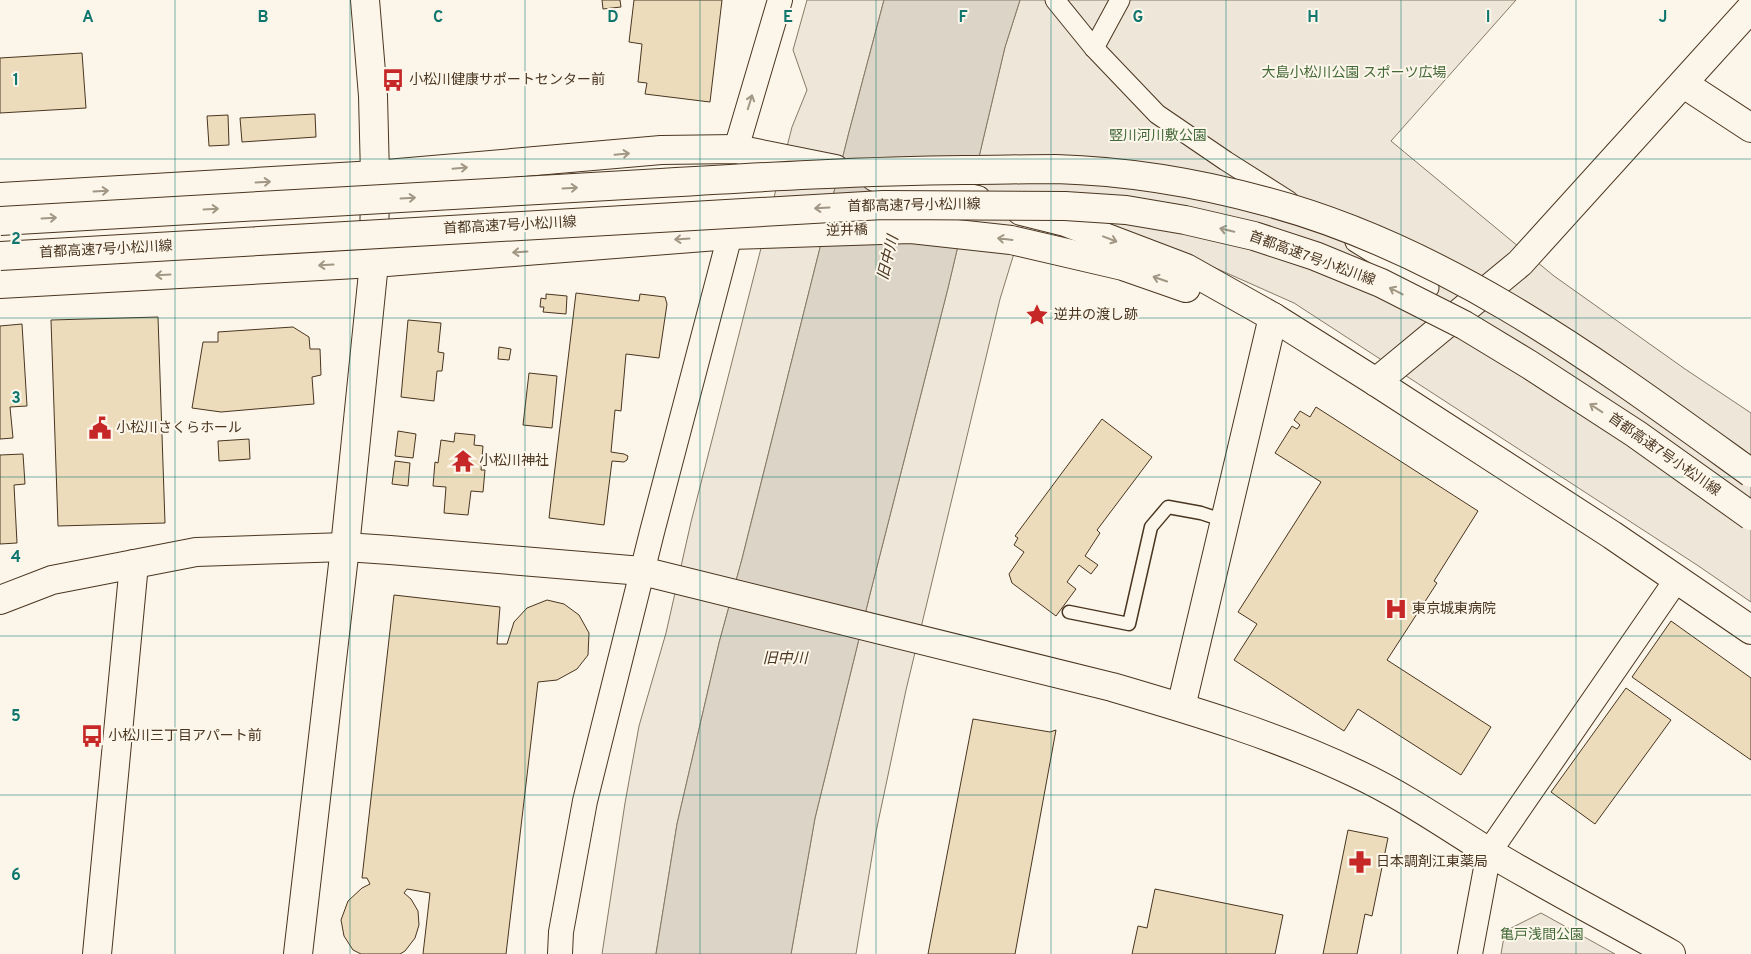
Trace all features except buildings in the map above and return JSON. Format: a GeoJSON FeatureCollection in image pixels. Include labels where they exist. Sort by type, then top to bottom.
{"type":"FeatureCollection","features":[{"type":"Feature","properties":{"kind":"main road"},"geometry":{"type":"LineString","coordinates":[[298,954],[345,547],[374,263],[375,175],[373,96],[365,0]]}},
{"type":"Feature","properties":{"kind":"main road"},"geometry":{"type":"LineString","coordinates":[[1376,382],[1520,263],[1751,8]]}},
{"type":"Feature","properties":{"kind":"main road"},"geometry":{"type":"LineString","coordinates":[[1684,84],[1751,128]]}},
{"type":"Feature","properties":{"kind":"main road"},"geometry":{"type":"LineString","coordinates":[[0,197],[375,175],[661,150],[736,149],[914,185],[1065,222],[1186,268],[1273,317],[1376,382],[1677,579],[1751,630]]}},
{"type":"Feature","properties":{"kind":"main road"},"geometry":{"type":"LineString","coordinates":[[0,221],[876,170],[1059,169],[1126,174],[1265,201],[1329,222],[1398,248],[1476,287],[1549,332],[1751,472]]}},
{"type":"Feature","properties":{"kind":"main road","name":"首都高速7号小松川線"},"geometry":{"type":"LineString","coordinates":[[0,256],[884,205],[1065,206],[1126,210],[1185,220],[1254,236],[1315,256],[1381,283],[1464,325],[1530,365],[1636,434],[1751,516]]}},
{"type":"Feature","properties":{"kind":"main road","name":"逆井橋"},"geometry":{"type":"LineString","coordinates":[[0,284],[374,263],[730,236],[911,229],[1011,240],[1123,266],[1273,317]]}},
{"type":"Feature","properties":{"kind":"main road"},"geometry":{"type":"LineString","coordinates":[[1181,707],[1273,317]]}},
{"type":"Feature","properties":{"kind":"main road"},"geometry":{"type":"LineString","coordinates":[[0,600],[52,580],[196,552],[345,547],[642,571],[1112,688],[1181,707],[1286,744],[1355,773],[1414,803],[1490,852],[1671,954]]}},
{"type":"Feature","properties":{"kind":"main road"},"geometry":{"type":"LineString","coordinates":[[97,954],[134,564]]}},
{"type":"Feature","properties":{"kind":"street"},"geometry":{"type":"LineString","coordinates":[[736,149],[780,0]]}},
{"type":"Feature","properties":{"kind":"street"},"geometry":{"type":"LineString","coordinates":[[1055,0],[1094,48],[1157,114],[1226,161],[1429,288]]}},
{"type":"Feature","properties":{"kind":"street"},"geometry":{"type":"LineString","coordinates":[[1094,48],[1120,0]]}},
{"type":"Feature","properties":{"kind":"street"},"geometry":{"type":"LineString","coordinates":[[560,954],[561,932],[585,801],[642,571],[730,236]]}},
{"type":"Feature","properties":{"kind":"street"},"geometry":{"type":"LineString","coordinates":[[1470,954],[1490,852],[1677,579]]}},
{"type":"Feature","properties":{"kind":"lane"},"geometry":{"type":"LineString","coordinates":[[1069,612],[1129,624],[1151,527],[1168,507],[1201,513],[1225,521]]}},
{"type":"Feature","properties":{"kind":"green space"},"geometry":{"type":"Polygon","coordinates":[[[807,0],[884,0],[719,643],[677,824],[656,954],[602,954],[639,726],[666,633],[691,522],[792,127],[807,90],[793,50],[807,0]]]}},
{"type":"Feature","properties":{"kind":"green space","name":"竪川河川敷公園"},"geometry":{"type":"Polygon","coordinates":[[[1020,0],[1516,0],[1391,141],[1554,276],[1685,369],[1751,413],[1751,602],[1294,303],[1193,258],[1028,208],[1000,299],[906,690],[876,832],[856,954],[791,954],[815,818],[948,288],[1005,47],[1020,0]]]}},
{"type":"Feature","properties":{"kind":"green space","name":"亀戸浅間公園"},"geometry":{"type":"Polygon","coordinates":[[[1541,913],[1615,954],[1501,954],[1505,931],[1541,913]]]}},
{"type":"Feature","properties":{"kind":"water","name":"旧中川"},"geometry":{"type":"Polygon","coordinates":[[[884,0],[1020,0],[1005,47],[948,288],[815,818],[791,954],[656,954],[677,824],[719,643],[884,0]]]}},
{"type":"Feature","properties":{"kind":"place","name":"小松川健康サポートセンター前"},"geometry":{"type":"Point","coordinates":[393,80]}},
{"type":"Feature","properties":{"kind":"place","name":"逆井の渡し跡"},"geometry":{"type":"Point","coordinates":[1037,315]}},
{"type":"Feature","properties":{"kind":"place","name":"小松川さくらホール"},"geometry":{"type":"Point","coordinates":[100,428]}},
{"type":"Feature","properties":{"kind":"place","name":"小松川神社"},"geometry":{"type":"Point","coordinates":[463,461]}},
{"type":"Feature","properties":{"kind":"place","name":"東京城東病院"},"geometry":{"type":"Point","coordinates":[1396,609]}},
{"type":"Feature","properties":{"kind":"place","name":"小松川三丁目アパート前"},"geometry":{"type":"Point","coordinates":[92,736]}},
{"type":"Feature","properties":{"kind":"place","name":"日本調剤江東薬局"},"geometry":{"type":"Point","coordinates":[1360,862]}},
{"type":"Feature","properties":{"kind":"park label","name":"大島小松川公園 スポーツ広場"},"geometry":{"type":"Point","coordinates":[1354,73]}}]}
